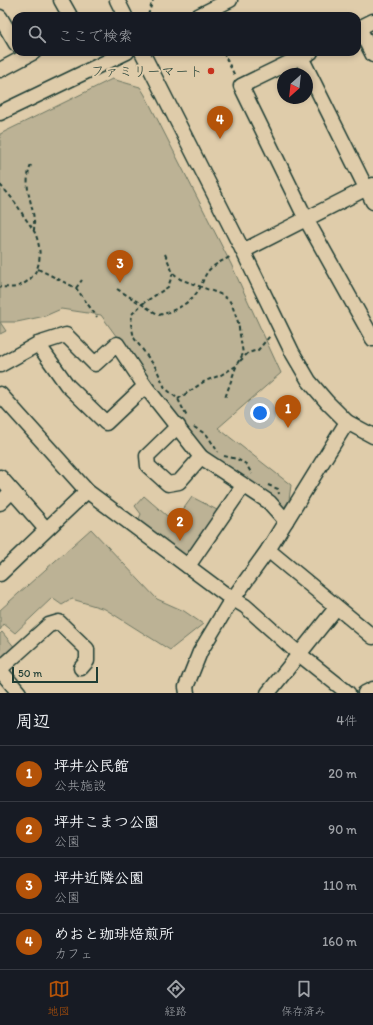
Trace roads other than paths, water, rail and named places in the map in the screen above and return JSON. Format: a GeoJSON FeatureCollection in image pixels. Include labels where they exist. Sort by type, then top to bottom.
{"type":"FeatureCollection","features":[{"type":"Feature","properties":{"kind":"street"},"geometry":{"type":"LineString","coordinates":[[61,0],[68,12]]}},
{"type":"Feature","properties":{"kind":"street"},"geometry":{"type":"LineString","coordinates":[[117,0],[123,12]]}},
{"type":"Feature","properties":{"kind":"street"},"geometry":{"type":"LineString","coordinates":[[206,12],[230,0]]}},
{"type":"Feature","properties":{"kind":"street"},"geometry":{"type":"LineString","coordinates":[[0,17],[12,37]]}},
{"type":"Feature","properties":{"kind":"street"},"geometry":{"type":"LineString","coordinates":[[361,27],[373,21]]}},
{"type":"Feature","properties":{"kind":"street"},"geometry":{"type":"LineString","coordinates":[[361,33],[373,55]]}},
{"type":"Feature","properties":{"kind":"street"},"geometry":{"type":"LineString","coordinates":[[0,70],[23,56]]}},
{"type":"Feature","properties":{"kind":"street"},"geometry":{"type":"LineString","coordinates":[[0,113],[119,56]]}},
{"type":"Feature","properties":{"kind":"street"},"geometry":{"type":"LineString","coordinates":[[144,56],[238,253],[309,381],[347,422],[373,436]]}},
{"type":"Feature","properties":{"kind":"street"},"geometry":{"type":"LineString","coordinates":[[304,56],[241,86],[306,219],[373,339]]}},
{"type":"Feature","properties":{"kind":"street"},"geometry":{"type":"LineString","coordinates":[[306,56],[370,187],[373,202]]}},
{"type":"Feature","properties":{"kind":"street"},"geometry":{"type":"LineString","coordinates":[[238,253],[370,187]]}},
{"type":"Feature","properties":{"kind":"street"},"geometry":{"type":"LineString","coordinates":[[0,365],[38,344],[66,335],[95,364],[117,344],[145,386],[186,423],[201,457],[269,502],[286,521]]}},
{"type":"Feature","properties":{"kind":"street"},"geometry":{"type":"LineString","coordinates":[[38,344],[67,385],[106,423],[145,386]]}},
{"type":"Feature","properties":{"kind":"street"},"geometry":{"type":"LineString","coordinates":[[1,398],[88,491],[188,566],[245,606],[299,654],[348,693]]}},
{"type":"Feature","properties":{"kind":"street"},"geometry":{"type":"LineString","coordinates":[[187,693],[186,687],[200,652],[268,550],[347,422]]}},
{"type":"Feature","properties":{"kind":"street"},"geometry":{"type":"LineString","coordinates":[[186,423],[147,456],[148,466],[168,484],[179,482],[201,457]]}},
{"type":"Feature","properties":{"kind":"street"},"geometry":{"type":"LineString","coordinates":[[0,477],[46,529]]}},
{"type":"Feature","properties":{"kind":"street"},"geometry":{"type":"LineString","coordinates":[[188,566],[243,486]]}},
{"type":"Feature","properties":{"kind":"street"},"geometry":{"type":"LineString","coordinates":[[0,503],[12,491]]}},
{"type":"Feature","properties":{"kind":"street"},"geometry":{"type":"LineString","coordinates":[[0,574],[88,491]]}},
{"type":"Feature","properties":{"kind":"street"},"geometry":{"type":"LineString","coordinates":[[268,550],[336,608],[373,637]]}},
{"type":"Feature","properties":{"kind":"street"},"geometry":{"type":"LineString","coordinates":[[268,693],[336,608]]}},
{"type":"Feature","properties":{"kind":"street"},"geometry":{"type":"LineString","coordinates":[[19,693],[0,669],[49,625],[59,622],[87,649],[87,660],[81,668]]}},
{"type":"Feature","properties":{"kind":"street"},"geometry":{"type":"LineString","coordinates":[[366,693],[373,689]]}},
{"type":"Feature","properties":{"kind":"place","name":"ファミリーマート"},"geometry":{"type":"Point","coordinates":[211,71]}},
{"type":"Feature","properties":{"kind":"place","name":"めおと珈琲焙煎所"},"geometry":{"type":"Point","coordinates":[220,139]}},
{"type":"Feature","properties":{"kind":"place","name":"坪井近隣公園"},"geometry":{"type":"Point","coordinates":[120,283]}},
{"type":"Feature","properties":{"kind":"place","name":"坪井公民館"},"geometry":{"type":"Point","coordinates":[288,428]}},
{"type":"Feature","properties":{"kind":"place","name":"坪井こまつ公園"},"geometry":{"type":"Point","coordinates":[180,541]}}]}
